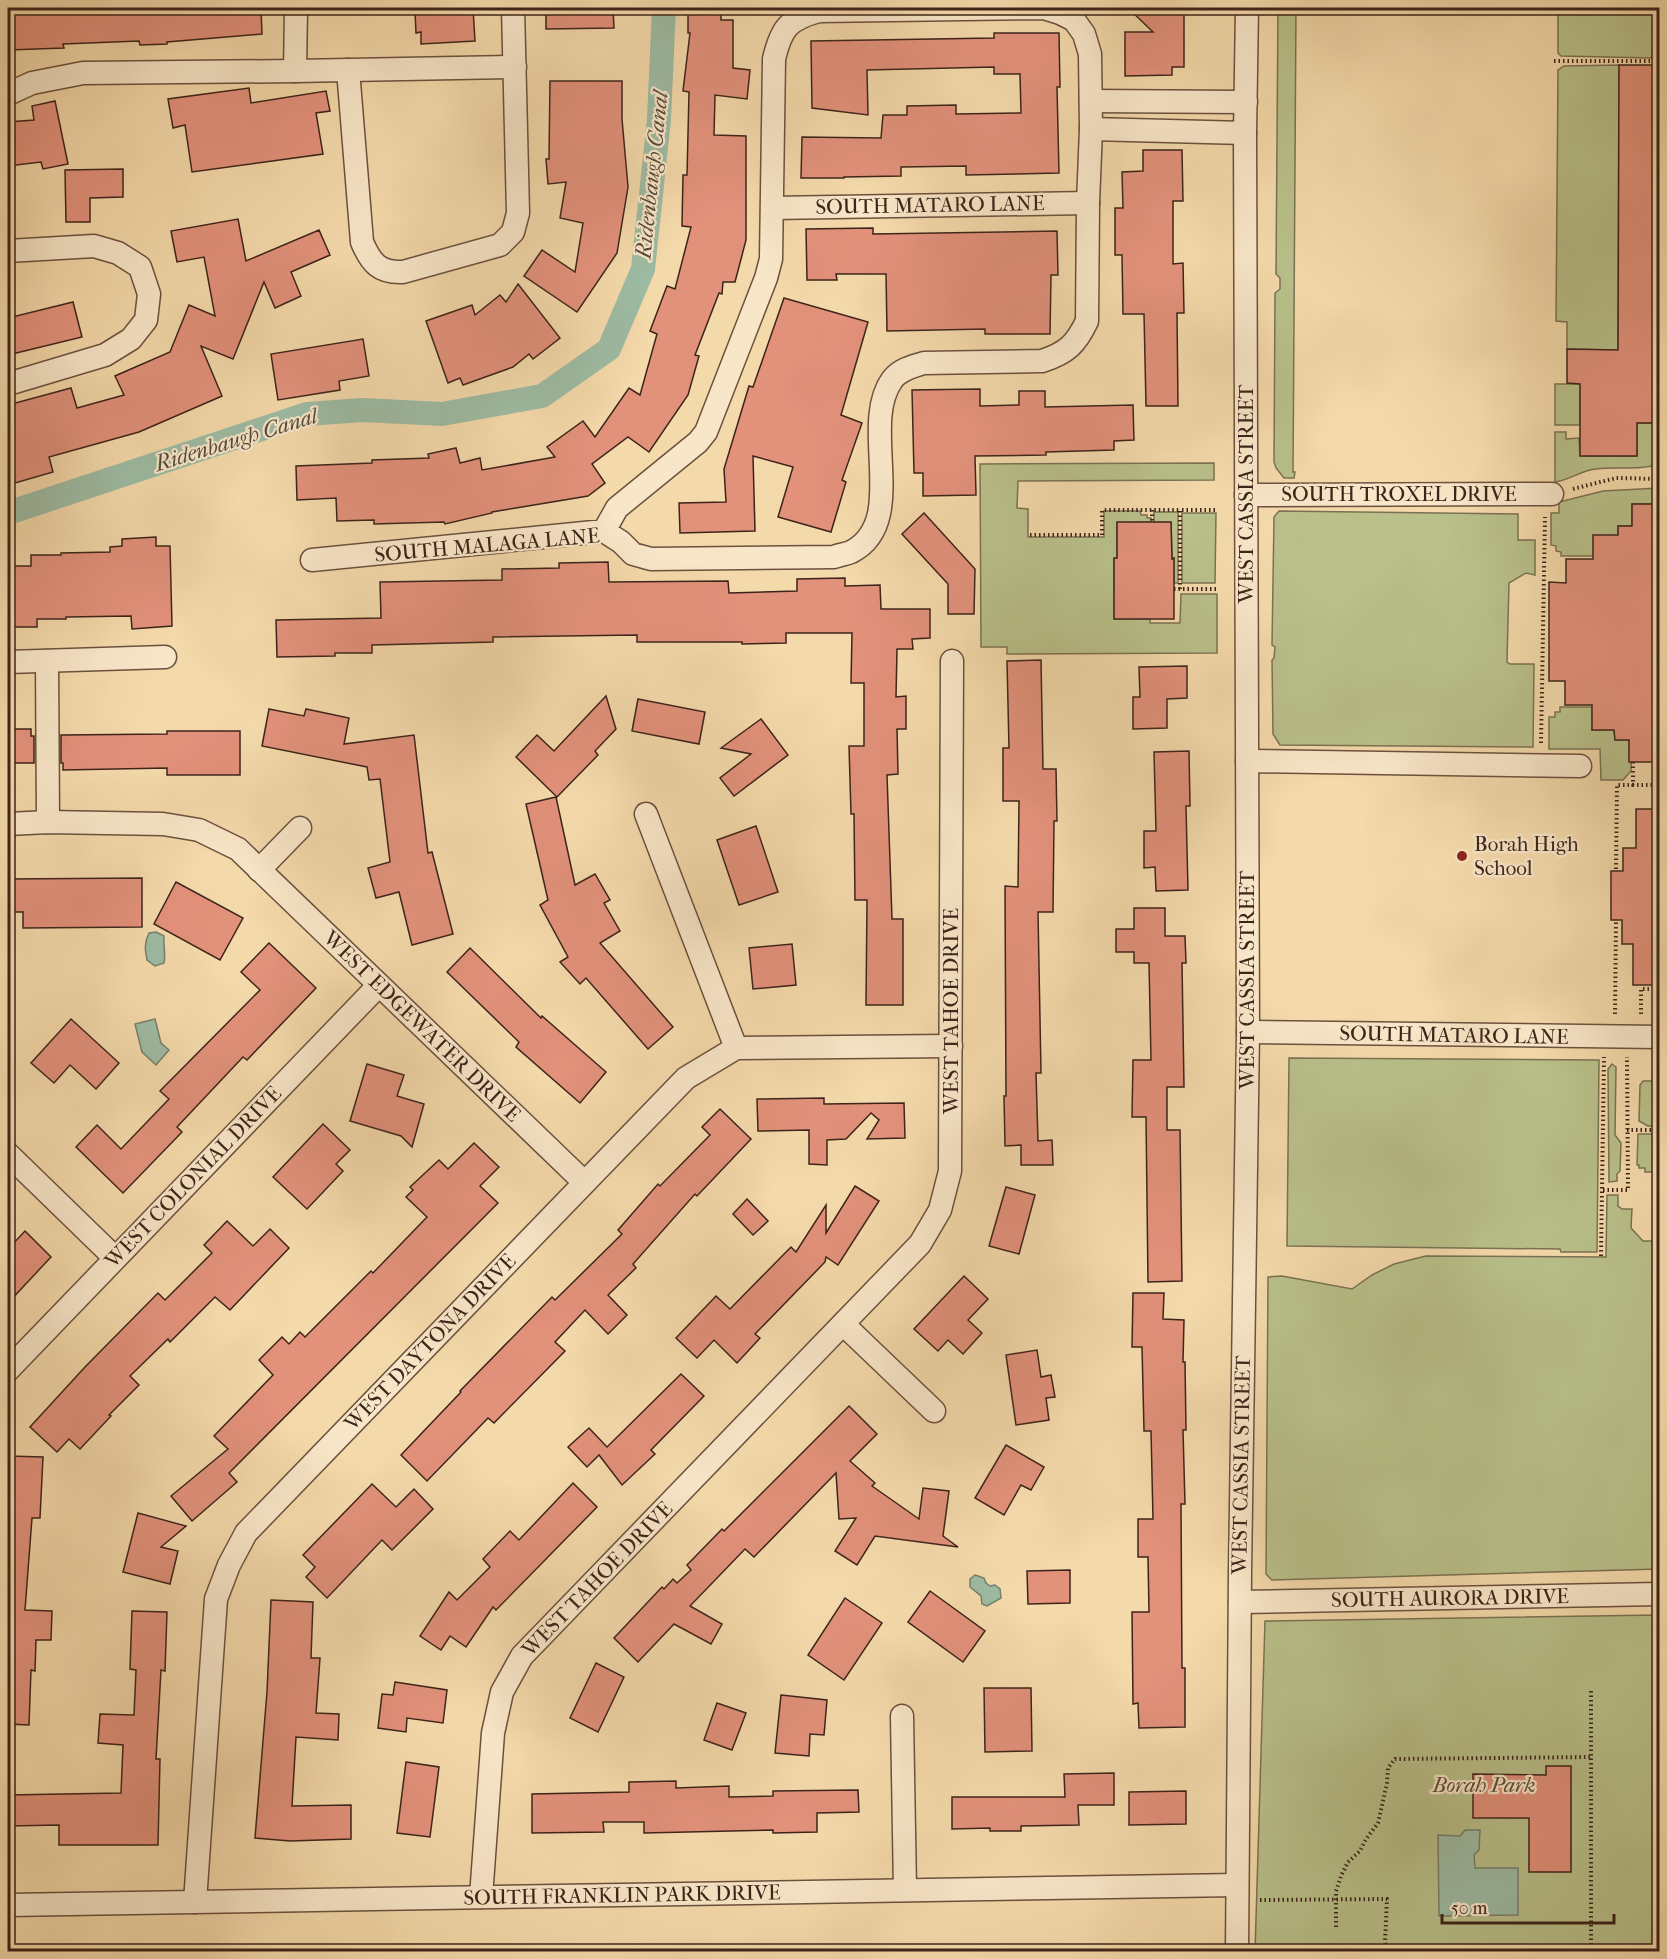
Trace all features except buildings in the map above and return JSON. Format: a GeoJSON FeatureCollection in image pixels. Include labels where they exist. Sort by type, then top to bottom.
{"type":"FeatureCollection","features":[{"type":"Feature","properties":{"kind":"street"},"geometry":{"type":"LineString","coordinates":[[295,71],[296,8]]}},
{"type":"Feature","properties":{"kind":"street"},"geometry":{"type":"LineString","coordinates":[[348,70],[362,242],[368,256],[377,267],[391,273],[403,272],[500,245],[513,232],[518,213],[513,8]]}},
{"type":"Feature","properties":{"kind":"street","name":"SOUTH MALAGA LANE"},"geometry":{"type":"LineString","coordinates":[[312,560],[604,531],[621,542],[633,554],[651,559],[834,557],[852,552],[867,539],[877,523],[880,504],[880,412],[884,395],[892,379],[907,368],[924,363],[1042,361],[1058,356],[1071,347],[1087,321],[1091,129],[1090,54],[1084,34],[1074,20],[1044,8],[819,12],[804,15],[788,24],[779,40],[774,59],[773,208]]}},
{"type":"Feature","properties":{"kind":"street","name":"WEST CASSIA STREET"},"geometry":{"type":"LineString","coordinates":[[1237,1952],[1248,1032],[1245,133],[1247,8]]}},
{"type":"Feature","properties":{"kind":"street"},"geometry":{"type":"LineString","coordinates":[[8,94],[32,83],[83,73],[515,66]]}},
{"type":"Feature","properties":{"kind":"street"},"geometry":{"type":"LineString","coordinates":[[1090,101],[1246,102]]}},
{"type":"Feature","properties":{"kind":"street"},"geometry":{"type":"LineString","coordinates":[[1091,129],[1245,133]]}},
{"type":"Feature","properties":{"kind":"street","name":"SOUTH MATARO LANE"},"geometry":{"type":"LineString","coordinates":[[773,208],[1088,203]]}},
{"type":"Feature","properties":{"kind":"street"},"geometry":{"type":"LineString","coordinates":[[604,531],[617,508],[698,442],[705,432],[766,278],[771,259],[773,208]]}},
{"type":"Feature","properties":{"kind":"street"},"geometry":{"type":"LineString","coordinates":[[8,251],[94,246],[118,253],[140,267],[149,294],[146,320],[131,339],[105,355],[8,384]]}},
{"type":"Feature","properties":{"kind":"street","name":"SOUTH TROXEL DRIVE"},"geometry":{"type":"LineString","coordinates":[[1246,495],[1549,494]]}},
{"type":"Feature","properties":{"kind":"street"},"geometry":{"type":"LineString","coordinates":[[8,662],[165,657]]}},
{"type":"Feature","properties":{"kind":"street"},"geometry":{"type":"LineString","coordinates":[[47,661],[48,822]]}},
{"type":"Feature","properties":{"kind":"street","name":"WEST TAHOE DRIVE"},"geometry":{"type":"LineString","coordinates":[[481,1897],[493,1733],[502,1692],[522,1656],[920,1244],[940,1210],[950,1172],[952,661]]}},
{"type":"Feature","properties":{"kind":"street"},"geometry":{"type":"LineString","coordinates":[[1247,761],[1580,766]]}},
{"type":"Feature","properties":{"kind":"street"},"geometry":{"type":"LineString","coordinates":[[646,814],[736,1048],[951,1046]]}},
{"type":"Feature","properties":{"kind":"street","name":"WEST EDGEWATER DRIVE"},"geometry":{"type":"LineString","coordinates":[[8,824],[48,822],[163,824],[199,830],[238,849],[584,1182]]}},
{"type":"Feature","properties":{"kind":"street"},"geometry":{"type":"LineString","coordinates":[[259,870],[300,828]]}},
{"type":"Feature","properties":{"kind":"street","name":"WEST COLONIAL DRIVE"},"geometry":{"type":"LineString","coordinates":[[8,1370],[379,985]]}},
{"type":"Feature","properties":{"kind":"street","name":"SOUTH MATARO LANE"},"geometry":{"type":"LineString","coordinates":[[1248,1032],[1659,1038]]}},
{"type":"Feature","properties":{"kind":"street","name":"WEST DAYTONA DRIVE"},"geometry":{"type":"LineString","coordinates":[[195,1902],[216,1599],[229,1565],[246,1533],[686,1078],[736,1048]]}},
{"type":"Feature","properties":{"kind":"street"},"geometry":{"type":"LineString","coordinates":[[8,1154],[116,1258]]}},
{"type":"Feature","properties":{"kind":"street"},"geometry":{"type":"LineString","coordinates":[[843,1324],[934,1411]]}},
{"type":"Feature","properties":{"kind":"street","name":"SOUTH AURORA DRIVE"},"geometry":{"type":"LineString","coordinates":[[1240,1602],[1659,1594]]}},
{"type":"Feature","properties":{"kind":"street"},"geometry":{"type":"LineString","coordinates":[[902,1716],[905,1890]]}},
{"type":"Feature","properties":{"kind":"street","name":"SOUTH FRANKLIN PARK DRIVE"},"geometry":{"type":"LineString","coordinates":[[8,1905],[1237,1885]]}},
{"type":"Feature","properties":{"kind":"path"},"geometry":{"type":"LineString","coordinates":[[1636,8],[1659,12]]}},
{"type":"Feature","properties":{"kind":"path"},"geometry":{"type":"LineString","coordinates":[[1554,62],[1652,62]]}},
{"type":"Feature","properties":{"kind":"path"},"geometry":{"type":"LineString","coordinates":[[1541,765],[1549,494],[1616,478],[1659,479]]}},
{"type":"Feature","properties":{"kind":"path"},"geometry":{"type":"LineString","coordinates":[[1030,535],[1102,535],[1102,511],[1104,510],[1218,510]]}},
{"type":"Feature","properties":{"kind":"path"},"geometry":{"type":"LineString","coordinates":[[1152,510],[1152,522]]}},
{"type":"Feature","properties":{"kind":"path"},"geometry":{"type":"LineString","coordinates":[[1180,510],[1177,589],[1219,589]]}},
{"type":"Feature","properties":{"kind":"path"},"geometry":{"type":"LineString","coordinates":[[1633,785],[1634,762]]}},
{"type":"Feature","properties":{"kind":"path"},"geometry":{"type":"LineString","coordinates":[[1616,869],[1617,785],[1659,785]]}},
{"type":"Feature","properties":{"kind":"path"},"geometry":{"type":"LineString","coordinates":[[1615,1021],[1616,922]]}},
{"type":"Feature","properties":{"kind":"path"},"geometry":{"type":"LineString","coordinates":[[1641,1022],[1641,988],[1659,989]]}},
{"type":"Feature","properties":{"kind":"path"},"geometry":{"type":"LineString","coordinates":[[1602,1190],[1628,1190],[1627,1050]]}},
{"type":"Feature","properties":{"kind":"path"},"geometry":{"type":"LineString","coordinates":[[1601,1256],[1604,1066]]}},
{"type":"Feature","properties":{"kind":"path"},"geometry":{"type":"LineString","coordinates":[[1627,1130],[1659,1130]]}},
{"type":"Feature","properties":{"kind":"path"},"geometry":{"type":"LineString","coordinates":[[1590,1691],[1591,1952]]}},
{"type":"Feature","properties":{"kind":"path"},"geometry":{"type":"LineString","coordinates":[[1336,1927],[1336,1891],[1341,1876],[1348,1862],[1360,1851],[1378,1823],[1388,1768],[1395,1759],[1590,1757]]}},
{"type":"Feature","properties":{"kind":"path"},"geometry":{"type":"LineString","coordinates":[[1260,1900],[1387,1899],[1387,1952]]}},
{"type":"Feature","properties":{"kind":"green space"},"geometry":{"type":"Polygon","coordinates":[[[1278,8],[1296,8],[1294,478],[1284,478],[1274,462],[1275,293],[1280,289],[1280,278],[1276,274],[1278,8]]]}},
{"type":"Feature","properties":{"kind":"green space"},"geometry":{"type":"Polygon","coordinates":[[[1558,8],[1624,8],[1658,16],[1659,53],[1652,53],[1652,58],[1561,56],[1558,53],[1558,8]]]}},
{"type":"Feature","properties":{"kind":"green space"},"geometry":{"type":"Polygon","coordinates":[[[1619,65],[1618,350],[1567,349],[1567,322],[1556,321],[1558,70],[1564,66],[1619,65]]]}},
{"type":"Feature","properties":{"kind":"green space"},"geometry":{"type":"Polygon","coordinates":[[[1555,384],[1580,384],[1580,425],[1555,425],[1555,384]]]}},
{"type":"Feature","properties":{"kind":"green space"},"geometry":{"type":"Polygon","coordinates":[[[1637,423],[1659,423],[1659,464],[1591,470],[1555,482],[1555,432],[1566,432],[1566,439],[1579,438],[1580,456],[1637,456],[1637,423]]]}},
{"type":"Feature","properties":{"kind":"green space"},"geometry":{"type":"Polygon","coordinates":[[[1214,463],[1214,480],[1018,481],[1017,508],[1028,509],[1028,537],[1104,537],[1104,511],[1140,511],[1141,515],[1147,515],[1147,518],[1151,518],[1151,522],[1117,523],[1117,558],[1114,559],[1114,619],[1150,619],[1150,623],[1180,623],[1181,594],[1217,594],[1217,653],[1007,654],[1007,647],[981,647],[980,464],[1214,463]]]}},
{"type":"Feature","properties":{"kind":"green space"},"geometry":{"type":"Polygon","coordinates":[[[1659,488],[1659,504],[1632,504],[1632,526],[1618,526],[1618,535],[1593,556],[1561,556],[1561,552],[1556,551],[1556,546],[1551,545],[1551,513],[1559,513],[1559,502],[1603,491],[1659,488]]]}},
{"type":"Feature","properties":{"kind":"green space"},"geometry":{"type":"Polygon","coordinates":[[[1279,511],[1518,514],[1518,540],[1535,540],[1535,575],[1526,573],[1509,583],[1507,662],[1534,664],[1533,747],[1280,745],[1273,734],[1272,660],[1275,647],[1272,645],[1274,517],[1279,511]]]}},
{"type":"Feature","properties":{"kind":"green space"},"geometry":{"type":"Polygon","coordinates":[[[1154,512],[1178,512],[1178,583],[1174,583],[1171,523],[1154,522],[1154,512]]]}},
{"type":"Feature","properties":{"kind":"green space"},"geometry":{"type":"Polygon","coordinates":[[[1182,513],[1216,513],[1215,583],[1182,583],[1182,513]]]}},
{"type":"Feature","properties":{"kind":"green space"},"geometry":{"type":"Polygon","coordinates":[[[1560,707],[1592,707],[1592,730],[1614,730],[1615,740],[1629,740],[1631,771],[1623,780],[1601,780],[1600,749],[1549,749],[1549,717],[1555,717],[1555,712],[1560,712],[1560,707]]]}},
{"type":"Feature","properties":{"kind":"green space"},"geometry":{"type":"Polygon","coordinates":[[[1289,1058],[1599,1060],[1597,1252],[1561,1252],[1560,1249],[1287,1246],[1289,1058]]]}},
{"type":"Feature","properties":{"kind":"green space"},"geometry":{"type":"Polygon","coordinates":[[[1612,1064],[1616,1067],[1615,1135],[1621,1143],[1620,1171],[1617,1174],[1617,1181],[1609,1182],[1608,1069],[1612,1064]]]}},
{"type":"Feature","properties":{"kind":"green space"},"geometry":{"type":"Polygon","coordinates":[[[1643,1081],[1659,1081],[1659,1126],[1648,1126],[1639,1121],[1640,1085],[1643,1081]]]}},
{"type":"Feature","properties":{"kind":"green space"},"geometry":{"type":"Polygon","coordinates":[[[1638,1134],[1659,1134],[1657,1165],[1653,1165],[1653,1172],[1645,1172],[1645,1168],[1639,1168],[1637,1165],[1638,1134]]]}},
{"type":"Feature","properties":{"kind":"green space"},"geometry":{"type":"Polygon","coordinates":[[[1607,1195],[1618,1195],[1618,1206],[1622,1209],[1632,1209],[1631,1228],[1643,1241],[1659,1241],[1659,1569],[1272,1580],[1266,1574],[1268,1277],[1282,1276],[1352,1289],[1372,1275],[1394,1264],[1426,1256],[1606,1257],[1607,1195]]]}},
{"type":"Feature","properties":{"kind":"green space","name":"Borah Park"},"geometry":{"type":"Polygon","coordinates":[[[1659,1615],[1659,1951],[1255,1952],[1265,1621],[1659,1615]]]}},
{"type":"Feature","properties":{"kind":"shaded area"},"geometry":{"type":"Polygon","coordinates":[[[156,932],[164,936],[165,956],[164,963],[155,966],[147,960],[145,946],[149,933],[156,932]]]}},
{"type":"Feature","properties":{"kind":"shaded area"},"geometry":{"type":"Polygon","coordinates":[[[155,1019],[161,1043],[169,1050],[156,1065],[142,1052],[135,1024],[155,1019]]]}},
{"type":"Feature","properties":{"kind":"shaded area"},"geometry":{"type":"Polygon","coordinates":[[[975,1575],[984,1578],[990,1586],[995,1585],[1000,1589],[1001,1598],[987,1606],[982,1604],[981,1596],[970,1587],[970,1579],[975,1575]]]}},
{"type":"Feature","properties":{"kind":"shaded area"},"geometry":{"type":"Polygon","coordinates":[[[1465,1830],[1480,1830],[1479,1850],[1474,1855],[1475,1868],[1518,1868],[1518,1915],[1439,1916],[1438,1835],[1460,1836],[1465,1830]]]}},
{"type":"Feature","properties":{"kind":"waterway","name":"Ridenbaugh Canal"},"geometry":{"type":"LineString","coordinates":[[8,513],[307,414],[363,410],[442,414],[542,396],[609,349],[643,269],[659,119],[664,8]]}},
{"type":"Feature","properties":{"kind":"place","name":"Borah High School"},"geometry":{"type":"Point","coordinates":[1462,856]}}]}
